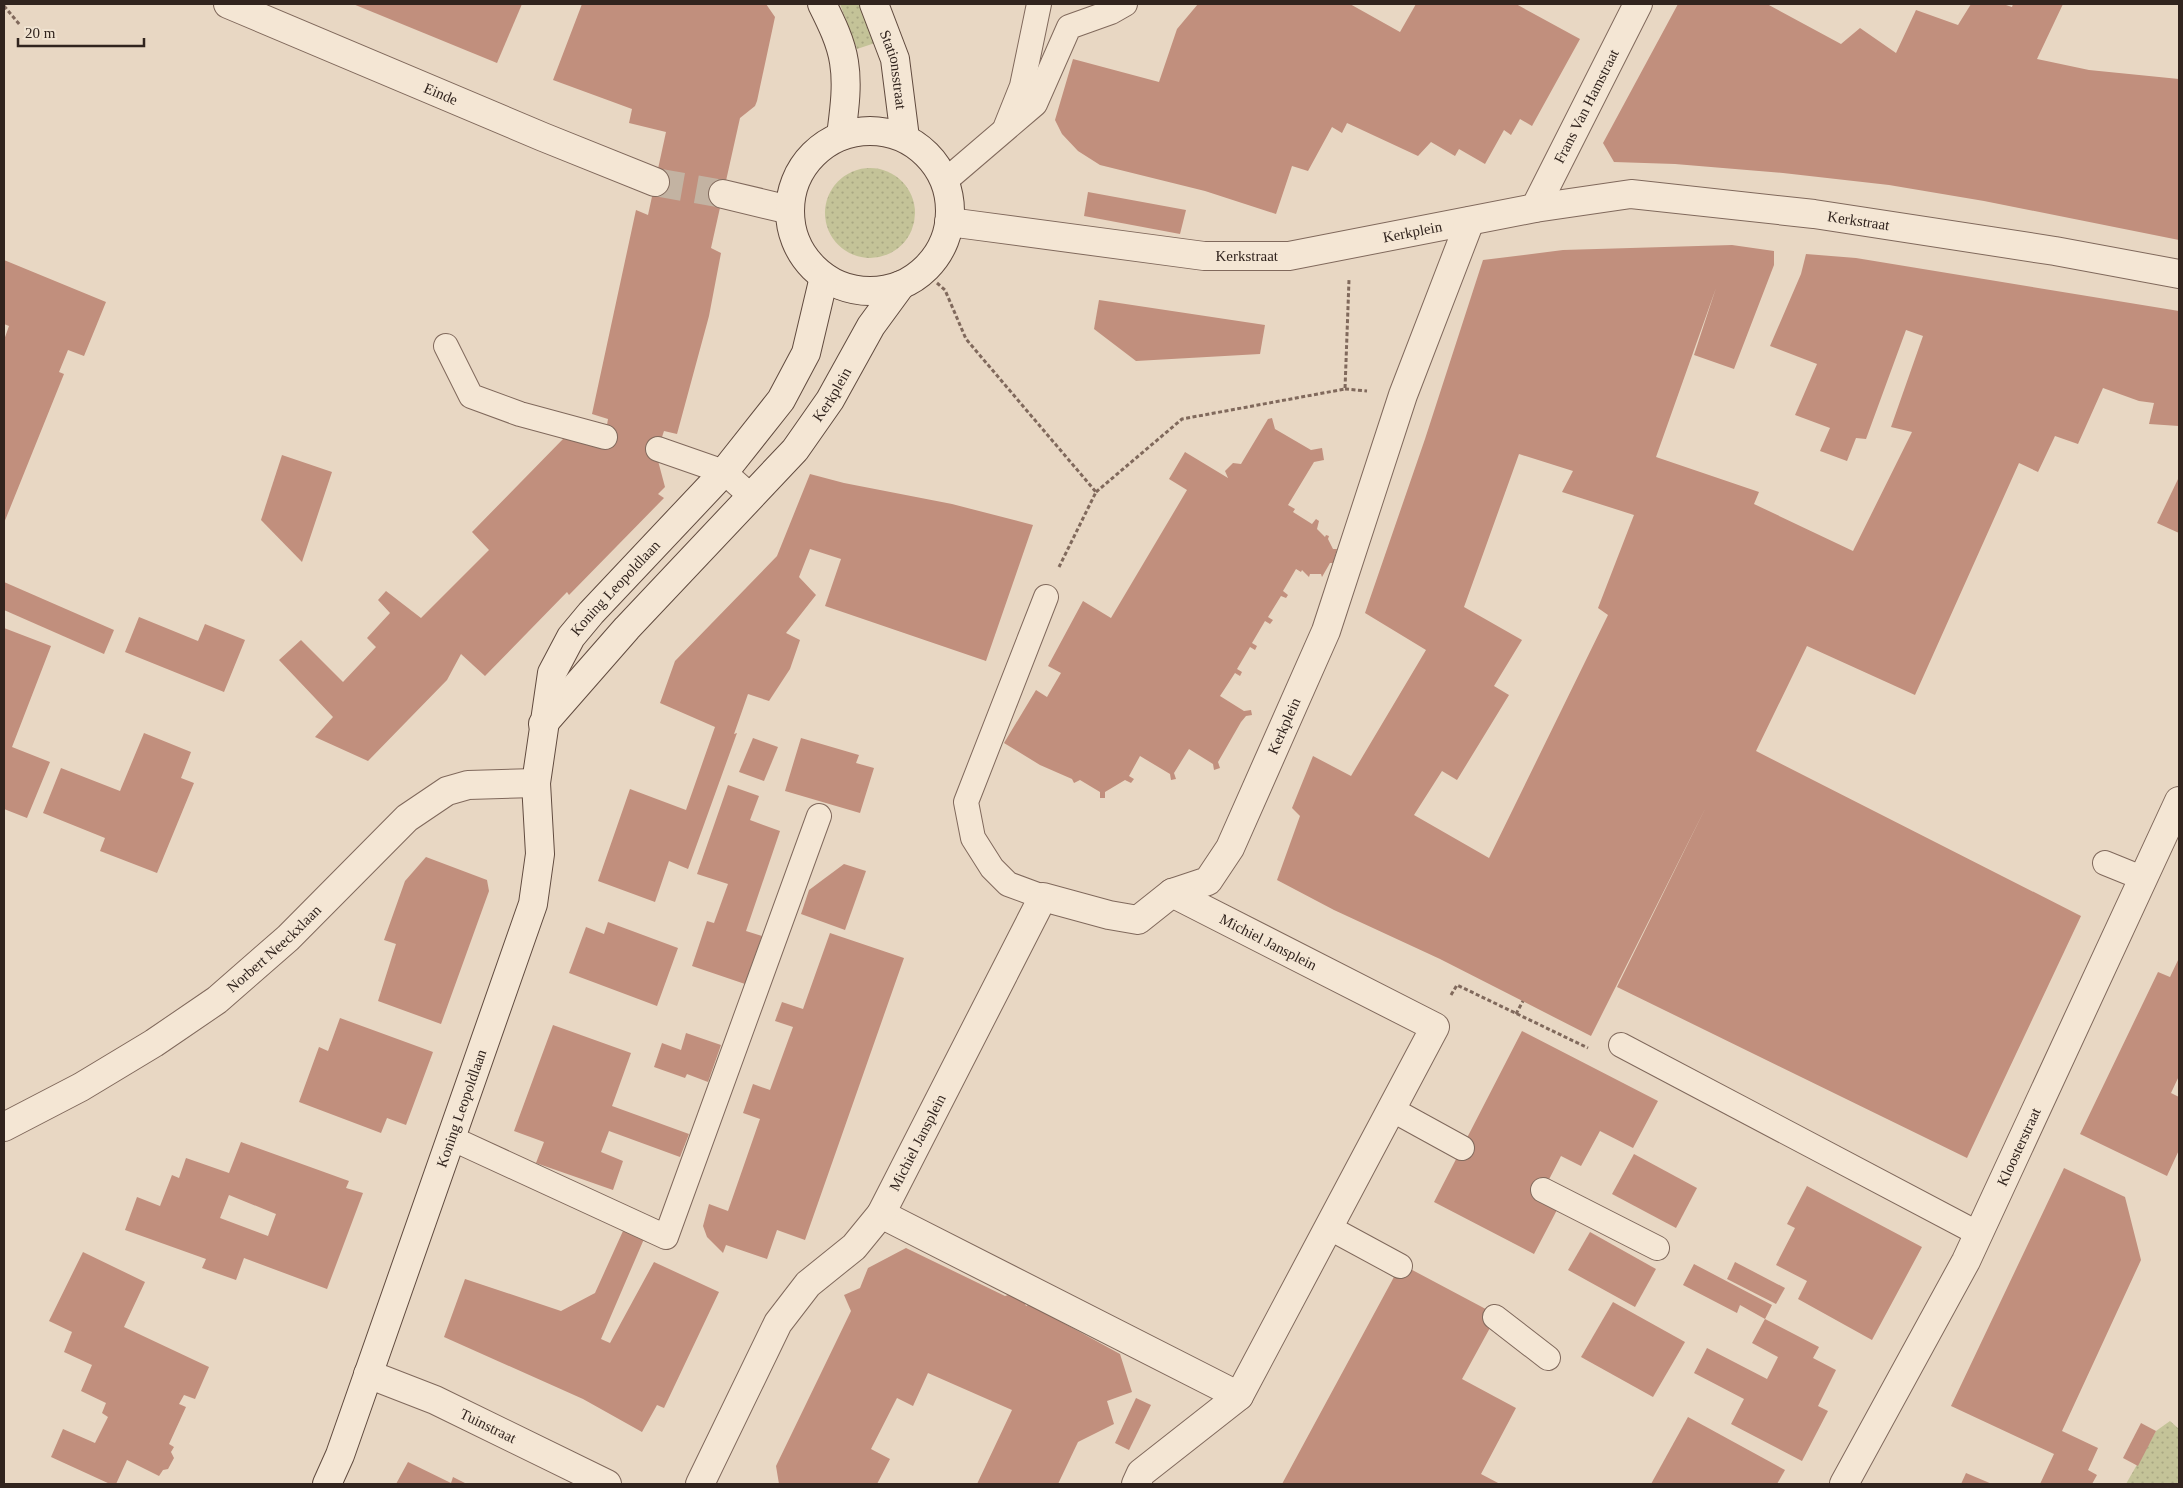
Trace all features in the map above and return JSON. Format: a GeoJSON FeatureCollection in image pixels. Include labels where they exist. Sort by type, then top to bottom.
{"type":"FeatureCollection","features":[{"type":"Feature","properties":{"kind":"street","name":"Einde"},"geometry":{"type":"LineString","coordinates":[[228,4],[543,137],[655,182]]}},
{"type":"Feature","properties":{"kind":"street"},"geometry":{"type":"LineString","coordinates":[[822,4],[835,30],[844,62],[845,101],[841,136]]}},
{"type":"Feature","properties":{"kind":"street","name":"Stationsstraat"},"geometry":{"type":"LineString","coordinates":[[874,4],[895,59],[904,138]]}},
{"type":"Feature","properties":{"kind":"street","name":"Frans Van Hamstraat"},"geometry":{"type":"LineString","coordinates":[[1535,208],[1638,4]]}},
{"type":"Feature","properties":{"kind":"street","name":"Kerkplein"},"geometry":{"type":"LineString","coordinates":[[873,130],[904,138],[922,149],[935,163],[945,181],[950,201],[949,222],[940,250],[923,271],[901,285],[874,291],[848,288],[824,277],[806,259],[794,236],[790,210],[796,180],[814,153],[841,136],[873,130]]}},
{"type":"Feature","properties":{"kind":"street"},"geometry":{"type":"LineString","coordinates":[[723,194],[790,210]]}},
{"type":"Feature","properties":{"kind":"street","name":"Kerkstraat"},"geometry":{"type":"LineString","coordinates":[[1535,208],[1631,194],[1814,214],[2055,251],[2179,274]]}},
{"type":"Feature","properties":{"kind":"street","name":"Kerkplein"},"geometry":{"type":"LineString","coordinates":[[1289,256],[1535,208]]}},
{"type":"Feature","properties":{"kind":"street","name":"Kerkplein"},"geometry":{"type":"LineString","coordinates":[[1172,893],[1208,881],[1230,848],[1326,631],[1402,395],[1470,221]]}},
{"type":"Feature","properties":{"kind":"street","name":"Kerkstraat"},"geometry":{"type":"LineString","coordinates":[[949,222],[1204,256],[1289,256]]}},
{"type":"Feature","properties":{"kind":"street"},"geometry":{"type":"LineString","coordinates":[[724,472],[781,400],[806,353],[824,277]]}},
{"type":"Feature","properties":{"kind":"street","name":"Kerkplein"},"geometry":{"type":"LineString","coordinates":[[752,497],[795,450],[830,400],[871,326],[901,285]]}},
{"type":"Feature","properties":{"kind":"street","name":"Koning Leopoldlaan"},"geometry":{"type":"LineString","coordinates":[[327,1484],[340,1455],[532,904],[540,854],[536,784],[543,724],[552,673],[571,637],[591,613],[724,472]]}},
{"type":"Feature","properties":{"kind":"street"},"geometry":{"type":"LineString","coordinates":[[543,724],[627,628],[752,497]]}},
{"type":"Feature","properties":{"kind":"street","name":"Norbert Neeckxlaan"},"geometry":{"type":"LineString","coordinates":[[4,1127],[81,1087],[154,1043],[218,1000],[288,938],[407,818],[447,791],[468,784],[536,784]]}},
{"type":"Feature","properties":{"kind":"street","name":"Kloosterstraat"},"geometry":{"type":"LineString","coordinates":[[1844,1484],[1966,1261],[2179,801]]}},
{"type":"Feature","properties":{"kind":"street"},"geometry":{"type":"LineString","coordinates":[[1043,897],[1109,915],[1138,920],[1172,893]]}},
{"type":"Feature","properties":{"kind":"street","name":"Michiel Jansplein"},"geometry":{"type":"LineString","coordinates":[[1172,893],[1435,1027]]}},
{"type":"Feature","properties":{"kind":"street","name":"Michiel Jansplein"},"geometry":{"type":"LineString","coordinates":[[700,1484],[778,1323],[808,1284],[854,1247],[881,1214],[1043,897]]}},
{"type":"Feature","properties":{"kind":"street"},"geometry":{"type":"LineString","coordinates":[[1137,1484],[1141,1473],[1239,1396],[1435,1027]]}},
{"type":"Feature","properties":{"kind":"street"},"geometry":{"type":"LineString","coordinates":[[881,1214],[1239,1396]]}},
{"type":"Feature","properties":{"kind":"street","name":"Tuinstraat"},"geometry":{"type":"LineString","coordinates":[[368,1374],[435,1400],[607,1484]]}},
{"type":"Feature","properties":{"kind":"lane"},"geometry":{"type":"LineString","coordinates":[[1006,128],[1022,86],[1039,4]]}},
{"type":"Feature","properties":{"kind":"lane"},"geometry":{"type":"LineString","coordinates":[[945,181],[1035,104],[1068,27],[1111,12],[1125,4]]}},
{"type":"Feature","properties":{"kind":"lane"},"geometry":{"type":"LineString","coordinates":[[446,346],[471,396],[520,414],[605,436]]}},
{"type":"Feature","properties":{"kind":"lane"},"geometry":{"type":"LineString","coordinates":[[658,449],[724,472],[752,497]]}},
{"type":"Feature","properties":{"kind":"lane"},"geometry":{"type":"LineString","coordinates":[[1043,897],[1008,884],[992,868],[973,838],[966,802],[1046,597]]}},
{"type":"Feature","properties":{"kind":"lane"},"geometry":{"type":"LineString","coordinates":[[451,1138],[666,1237],[819,816]]}},
{"type":"Feature","properties":{"kind":"lane"},"geometry":{"type":"LineString","coordinates":[[2105,864],[2142,878]]}},
{"type":"Feature","properties":{"kind":"lane"},"geometry":{"type":"LineString","coordinates":[[1620,1045],[1979,1234]]}},
{"type":"Feature","properties":{"kind":"lane"},"geometry":{"type":"LineString","coordinates":[[1391,1109],[1462,1148]]}},
{"type":"Feature","properties":{"kind":"lane"},"geometry":{"type":"LineString","coordinates":[[1543,1190],[1657,1248]]}},
{"type":"Feature","properties":{"kind":"lane"},"geometry":{"type":"LineString","coordinates":[[1328,1227],[1400,1266]]}},
{"type":"Feature","properties":{"kind":"lane"},"geometry":{"type":"LineString","coordinates":[[1495,1318],[1548,1358]]}},
{"type":"Feature","properties":{"kind":"path"},"geometry":{"type":"LineString","coordinates":[[4,6],[20,25]]}},
{"type":"Feature","properties":{"kind":"path"},"geometry":{"type":"LineString","coordinates":[[1046,597],[1096,492],[1182,419],[1345,389],[1349,269],[1346,244]]}},
{"type":"Feature","properties":{"kind":"path"},"geometry":{"type":"LineString","coordinates":[[923,271],[945,290],[966,339],[1096,492]]}},
{"type":"Feature","properties":{"kind":"path"},"geometry":{"type":"LineString","coordinates":[[1435,1027],[1456,986],[1595,1051],[1620,1045]]}},
{"type":"Feature","properties":{"kind":"path"},"geometry":{"type":"LineString","coordinates":[[1516,1014],[1523,1001]]}},
{"type":"Feature","properties":{"kind":"green space"},"geometry":{"type":"Polygon","coordinates":[[[840,4],[859,4],[871,29],[875,43],[857,49],[840,4]]]}},
{"type":"Feature","properties":{"kind":"green space"},"geometry":{"type":"Polygon","coordinates":[[[870,168],[887,172],[902,181],[911,196],[915,213],[911,230],[902,245],[887,254],[870,258],[853,254],[838,245],[829,230],[825,213],[829,196],[838,181],[853,172],[870,168]]]}},
{"type":"Feature","properties":{"kind":"green space"},"geometry":{"type":"Polygon","coordinates":[[[2170,1421],[2179,1429],[2179,1484],[2126,1484],[2156,1431],[2170,1421]]]}},
{"type":"Feature","properties":{"kind":"building"},"geometry":{"type":"Polygon","coordinates":[[[353,4],[522,4],[497,63],[353,4]]]}},
{"type":"Feature","properties":{"kind":"building"},"geometry":{"type":"Polygon","coordinates":[[[582,4],[766,4],[775,17],[757,101],[755,106],[740,118],[711,248],[721,253],[709,316],[677,434],[664,431],[658,449],[657,457],[665,487],[658,494],[664,498],[569,595],[567,592],[485,676],[461,654],[447,680],[368,761],[315,737],[333,717],[279,660],[301,640],[343,682],[376,647],[367,638],[390,613],[378,600],[386,591],[421,618],[489,550],[472,532],[564,438],[605,437],[608,419],[592,414],[636,210],[648,215],[666,132],[629,123],[632,109],[553,80],[582,4]]]}},
{"type":"Feature","properties":{"kind":"building"},"geometry":{"type":"Polygon","coordinates":[[[1198,4],[1350,4],[1400,32],[1416,4],[1516,4],[1580,39],[1532,126],[1520,119],[1511,135],[1504,130],[1485,164],[1459,149],[1455,156],[1431,142],[1418,156],[1347,123],[1342,133],[1332,127],[1308,171],[1292,166],[1276,214],[1205,191],[1100,165],[1078,151],[1062,134],[1055,120],[1073,59],[1159,82],[1177,29],[1198,4]]]}},
{"type":"Feature","properties":{"kind":"building"},"geometry":{"type":"Polygon","coordinates":[[[1678,4],[1767,4],[1841,44],[1860,28],[1896,53],[1916,10],[1958,25],[1971,4],[2003,4],[2012,7],[2013,4],[2063,4],[2037,59],[2089,70],[2179,79],[2179,240],[1984,201],[1889,185],[1783,173],[1675,164],[1614,162],[1603,143],[1678,4]]]}},
{"type":"Feature","properties":{"kind":"building"},"geometry":{"type":"Polygon","coordinates":[[[1088,192],[1186,210],[1180,234],[1084,216],[1088,192]]]}},
{"type":"Feature","properties":{"kind":"building"},"geometry":{"type":"Polygon","coordinates":[[[1732,245],[1774,251],[1774,265],[1734,369],[1694,355],[1716,288],[1656,457],[1759,492],[1754,504],[1853,551],[1912,432],[1891,427],[1923,336],[1906,330],[1866,439],[1856,438],[1847,461],[1820,451],[1830,428],[1795,415],[1817,364],[1770,346],[1801,274],[1806,254],[1856,258],[2179,311],[2179,426],[2149,424],[2154,403],[2139,401],[2103,388],[2078,444],[2055,436],[2038,472],[2019,463],[1915,695],[1807,646],[1756,751],[2081,916],[1967,1158],[1617,987],[1705,809],[1591,1036],[1440,959],[1334,910],[1277,880],[1300,816],[1292,808],[1313,756],[1351,776],[1426,650],[1365,613],[1425,439],[1483,260],[1563,250],[1732,245]],[[1519,454],[1464,607],[1522,640],[1494,686],[1509,695],[1457,780],[1442,771],[1414,815],[1489,858],[1608,615],[1598,608],[1634,515],[1562,492],[1573,471],[1519,454]]]}},
{"type":"Feature","properties":{"kind":"building"},"geometry":{"type":"Polygon","coordinates":[[[4,260],[106,302],[84,356],[68,350],[59,372],[64,374],[4,523],[4,340],[9,326],[4,324],[4,260]]]}},
{"type":"Feature","properties":{"kind":"building"},"geometry":{"type":"Polygon","coordinates":[[[1099,300],[1265,325],[1260,354],[1136,361],[1094,329],[1099,300]]]}},
{"type":"Feature","properties":{"kind":"building"},"geometry":{"type":"Polygon","coordinates":[[[1272,418],[1275,429],[1311,450],[1322,448],[1324,460],[1314,462],[1288,505],[1295,509],[1293,512],[1312,524],[1316,519],[1319,521],[1317,529],[1325,537],[1326,535],[1329,536],[1328,539],[1333,549],[1337,549],[1333,563],[1330,563],[1322,577],[1321,574],[1310,574],[1309,577],[1302,570],[1301,572],[1296,569],[1283,591],[1288,595],[1286,598],[1281,596],[1268,617],[1273,620],[1270,624],[1265,621],[1252,643],[1257,646],[1255,650],[1250,647],[1237,669],[1242,672],[1240,676],[1235,673],[1220,696],[1244,711],[1251,710],[1252,715],[1246,716],[1241,722],[1218,762],[1220,768],[1214,770],[1213,764],[1189,749],[1174,773],[1176,779],[1171,780],[1170,774],[1140,756],[1129,776],[1134,779],[1131,783],[1125,780],[1105,792],[1105,798],[1100,798],[1100,792],[1080,780],[1074,783],[1072,779],[1040,765],[1004,743],[1036,690],[1047,697],[1061,673],[1048,666],[1083,601],[1111,618],[1187,490],[1169,479],[1185,452],[1228,478],[1225,471],[1233,463],[1241,464],[1268,419],[1272,418]]]}},
{"type":"Feature","properties":{"kind":"building"},"geometry":{"type":"Polygon","coordinates":[[[282,455],[332,472],[302,562],[261,520],[282,455]]]}},
{"type":"Feature","properties":{"kind":"building"},"geometry":{"type":"Polygon","coordinates":[[[810,474],[844,483],[952,504],[1033,525],[986,661],[825,606],[841,559],[810,549],[799,577],[816,595],[786,633],[800,640],[790,669],[769,701],[748,694],[734,734],[737,733],[688,869],[669,861],[655,902],[598,881],[630,789],[686,810],[715,727],[660,703],[675,661],[777,556],[810,474]]]}},
{"type":"Feature","properties":{"kind":"building"},"geometry":{"type":"Polygon","coordinates":[[[2179,477],[2179,533],[2157,523],[2179,477]]]}},
{"type":"Feature","properties":{"kind":"building"},"geometry":{"type":"Polygon","coordinates":[[[4,582],[114,630],[104,654],[4,610],[4,582]]]}},
{"type":"Feature","properties":{"kind":"building"},"geometry":{"type":"Polygon","coordinates":[[[139,617],[198,641],[205,624],[245,640],[224,692],[125,652],[139,617]]]}},
{"type":"Feature","properties":{"kind":"building"},"geometry":{"type":"Polygon","coordinates":[[[4,628],[51,646],[12,747],[50,762],[27,818],[4,809],[4,628]]]}},
{"type":"Feature","properties":{"kind":"building"},"geometry":{"type":"Polygon","coordinates":[[[144,733],[191,752],[181,778],[194,783],[157,873],[100,851],[105,838],[43,813],[61,768],[120,791],[144,733]]]}},
{"type":"Feature","properties":{"kind":"building"},"geometry":{"type":"Polygon","coordinates":[[[753,738],[778,747],[764,781],[739,772],[753,738]]]}},
{"type":"Feature","properties":{"kind":"building"},"geometry":{"type":"Polygon","coordinates":[[[801,738],[859,755],[856,763],[874,768],[860,813],[785,791],[801,738]]]}},
{"type":"Feature","properties":{"kind":"building"},"geometry":{"type":"Polygon","coordinates":[[[728,785],[759,796],[750,820],[780,831],[746,931],[762,936],[745,984],[692,966],[707,921],[714,923],[728,884],[697,874],[728,785]]]}},
{"type":"Feature","properties":{"kind":"building"},"geometry":{"type":"Polygon","coordinates":[[[426,857],[487,880],[489,891],[441,1024],[378,1001],[396,944],[384,940],[405,881],[426,857]]]}},
{"type":"Feature","properties":{"kind":"building"},"geometry":{"type":"Polygon","coordinates":[[[844,864],[866,871],[845,930],[801,914],[809,890],[844,864]]]}},
{"type":"Feature","properties":{"kind":"building"},"geometry":{"type":"Polygon","coordinates":[[[608,922],[678,948],[657,1006],[569,973],[586,927],[604,934],[608,922]]]}},
{"type":"Feature","properties":{"kind":"building"},"geometry":{"type":"Polygon","coordinates":[[[830,933],[904,958],[805,1240],[777,1230],[767,1259],[726,1245],[723,1253],[707,1237],[703,1226],[709,1204],[728,1211],[760,1119],[743,1113],[753,1084],[770,1090],[793,1027],[775,1021],[782,1002],[803,1009],[830,933]]]}},
{"type":"Feature","properties":{"kind":"building"},"geometry":{"type":"Polygon","coordinates":[[[2179,958],[2179,1076],[2171,1093],[2179,1097],[2179,1150],[2167,1176],[2080,1134],[2158,972],[2170,977],[2179,958]]]}},
{"type":"Feature","properties":{"kind":"building"},"geometry":{"type":"Polygon","coordinates":[[[340,1018],[433,1052],[406,1125],[387,1118],[381,1133],[299,1102],[319,1047],[328,1051],[340,1018]]]}},
{"type":"Feature","properties":{"kind":"building"},"geometry":{"type":"Polygon","coordinates":[[[553,1025],[631,1053],[612,1106],[689,1134],[680,1157],[609,1131],[601,1152],[623,1161],[613,1190],[536,1163],[544,1142],[514,1131],[553,1025]]]}},
{"type":"Feature","properties":{"kind":"building"},"geometry":{"type":"Polygon","coordinates":[[[1522,1031],[1658,1101],[1633,1148],[1600,1131],[1581,1166],[1561,1156],[1539,1199],[1558,1208],[1534,1254],[1434,1202],[1522,1031]]]}},
{"type":"Feature","properties":{"kind":"building"},"geometry":{"type":"Polygon","coordinates":[[[686,1033],[721,1045],[708,1082],[687,1074],[685,1078],[654,1067],[662,1043],[681,1050],[686,1033]]]}},
{"type":"Feature","properties":{"kind":"building"},"geometry":{"type":"Polygon","coordinates":[[[241,1142],[349,1181],[346,1188],[363,1193],[327,1289],[244,1258],[236,1280],[202,1268],[206,1259],[125,1230],[137,1197],[160,1206],[172,1175],[179,1178],[186,1158],[229,1173],[241,1142]],[[229,1195],[220,1218],[268,1236],[276,1214],[229,1195]]]}},
{"type":"Feature","properties":{"kind":"building"},"geometry":{"type":"Polygon","coordinates":[[[1634,1154],[1697,1188],[1676,1228],[1612,1194],[1634,1154]]]}},
{"type":"Feature","properties":{"kind":"building"},"geometry":{"type":"Polygon","coordinates":[[[2064,1168],[2125,1197],[2141,1260],[2062,1431],[2098,1448],[2088,1470],[2097,1475],[2092,1484],[2040,1484],[2054,1454],[1951,1406],[2064,1168]]]}},
{"type":"Feature","properties":{"kind":"building"},"geometry":{"type":"Polygon","coordinates":[[[1807,1186],[1922,1247],[1872,1340],[1798,1299],[1807,1281],[1776,1265],[1795,1228],[1787,1224],[1807,1186]]]}},
{"type":"Feature","properties":{"kind":"building"},"geometry":{"type":"Polygon","coordinates":[[[623,1231],[644,1239],[601,1339],[610,1343],[654,1262],[719,1292],[664,1408],[657,1405],[642,1432],[583,1399],[444,1337],[465,1279],[561,1311],[595,1293],[623,1231]]]}},
{"type":"Feature","properties":{"kind":"building"},"geometry":{"type":"Polygon","coordinates":[[[1590,1232],[1656,1269],[1635,1307],[1568,1270],[1590,1232]]]}},
{"type":"Feature","properties":{"kind":"building"},"geometry":{"type":"Polygon","coordinates":[[[906,1248],[1005,1296],[1020,1291],[1026,1306],[1042,1298],[1047,1314],[1120,1354],[1132,1392],[1107,1401],[1114,1424],[1078,1442],[1058,1484],[977,1484],[1012,1410],[928,1373],[913,1406],[897,1398],[871,1449],[890,1459],[877,1484],[779,1484],[776,1466],[851,1311],[844,1295],[860,1288],[868,1268],[906,1248]]]}},
{"type":"Feature","properties":{"kind":"building"},"geometry":{"type":"Polygon","coordinates":[[[83,1252],[145,1282],[124,1327],[209,1367],[195,1399],[184,1395],[179,1404],[186,1407],[169,1444],[174,1447],[171,1452],[174,1458],[168,1469],[163,1470],[159,1476],[127,1460],[116,1484],[110,1484],[51,1457],[63,1429],[95,1443],[108,1417],[102,1413],[106,1403],[81,1391],[92,1365],[64,1352],[72,1332],[49,1321],[83,1252]]]}},
{"type":"Feature","properties":{"kind":"building"},"geometry":{"type":"Polygon","coordinates":[[[1735,1262],[1785,1288],[1776,1304],[1727,1279],[1735,1262]]]}},
{"type":"Feature","properties":{"kind":"building"},"geometry":{"type":"Polygon","coordinates":[[[1401,1264],[1497,1315],[1462,1379],[1516,1408],[1481,1474],[1500,1484],[1282,1484],[1401,1264]]]}},
{"type":"Feature","properties":{"kind":"building"},"geometry":{"type":"Polygon","coordinates":[[[1694,1264],[1772,1305],[1765,1319],[1740,1305],[1737,1313],[1683,1285],[1694,1264]]]}},
{"type":"Feature","properties":{"kind":"building"},"geometry":{"type":"Polygon","coordinates":[[[1613,1302],[1685,1342],[1653,1397],[1581,1357],[1613,1302]]]}},
{"type":"Feature","properties":{"kind":"building"},"geometry":{"type":"Polygon","coordinates":[[[1765,1319],[1819,1347],[1813,1358],[1836,1370],[1818,1406],[1828,1411],[1802,1461],[1731,1424],[1744,1399],[1694,1373],[1707,1348],[1767,1379],[1778,1357],[1752,1343],[1765,1319]]]}},
{"type":"Feature","properties":{"kind":"building"},"geometry":{"type":"Polygon","coordinates":[[[1136,1398],[1151,1405],[1129,1450],[1115,1443],[1136,1398]]]}},
{"type":"Feature","properties":{"kind":"building"},"geometry":{"type":"Polygon","coordinates":[[[1688,1417],[1785,1470],[1777,1484],[1651,1484],[1688,1417]]]}},
{"type":"Feature","properties":{"kind":"building"},"geometry":{"type":"Polygon","coordinates":[[[2141,1423],[2156,1431],[2138,1466],[2123,1458],[2141,1423]]]}},
{"type":"Feature","properties":{"kind":"building"},"geometry":{"type":"Polygon","coordinates":[[[408,1462],[451,1483],[453,1477],[467,1484],[396,1484],[408,1462]]]}},
{"type":"Feature","properties":{"kind":"building"},"geometry":{"type":"Polygon","coordinates":[[[1966,1473],[1992,1484],[1961,1484],[1966,1473]]]}},
{"type":"Feature","properties":{"kind":"tunnel"},"geometry":{"type":"LineString","coordinates":[[655,182],[723,194]]}}]}
